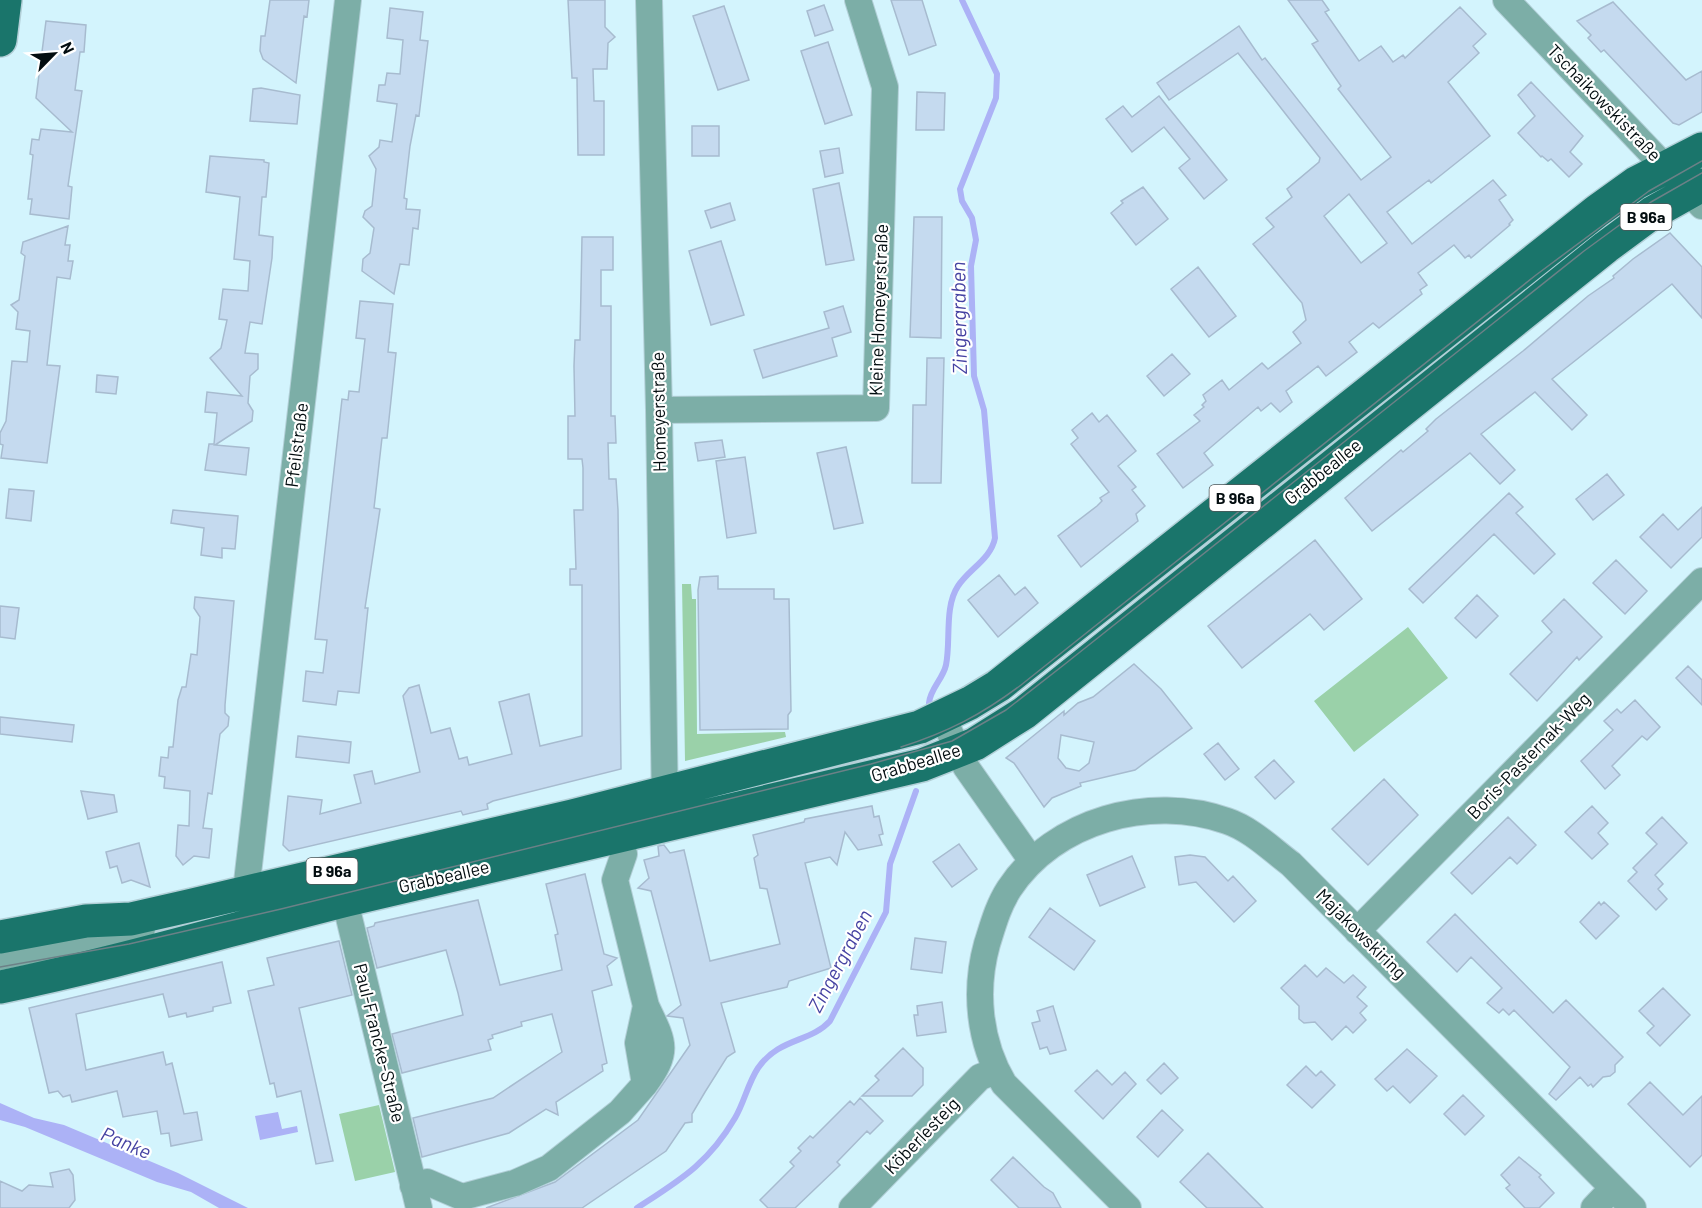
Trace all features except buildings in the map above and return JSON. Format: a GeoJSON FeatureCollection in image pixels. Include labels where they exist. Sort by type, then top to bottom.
{"type":"FeatureCollection","features":[{"type":"Feature","properties":{"kind":"main road"},"geometry":{"type":"LineString","coordinates":[[0,40],[5,0]]}},
{"type":"Feature","properties":{"kind":"main road","name":"Grabbeallee"},"geometry":{"type":"LineString","coordinates":[[0,987],[93,968],[340,892],[620,835],[665,807],[943,718],[998,686],[1559,240],[1636,183],[1702,149]]}},
{"type":"Feature","properties":{"kind":"main road","name":"Grabbeallee"},"geometry":{"type":"LineString","coordinates":[[0,937],[86,921],[131,919],[246,891],[665,807],[922,765],[957,752],[995,733],[1024,712],[1552,289],[1652,213],[1698,194]]}},
{"type":"Feature","properties":{"kind":"street","name":"Pfeilstraße"},"geometry":{"type":"LineString","coordinates":[[246,891],[348,0]]}},
{"type":"Feature","properties":{"kind":"street","name":"Homeyerstraße"},"geometry":{"type":"LineString","coordinates":[[649,0],[659,410],[665,807]]}},
{"type":"Feature","properties":{"kind":"street","name":"Kleine Homeyerstraße"},"geometry":{"type":"LineString","coordinates":[[659,410],[876,408],[885,87],[858,0]]}},
{"type":"Feature","properties":{"kind":"street","name":"Tschaikowskistraße"},"geometry":{"type":"LineString","coordinates":[[1506,0],[1665,167],[1698,194]]}},
{"type":"Feature","properties":{"kind":"street","name":"Boris-Pasternak-Weg"},"geometry":{"type":"LineString","coordinates":[[1357,931],[1702,581]]}},
{"type":"Feature","properties":{"kind":"street"},"geometry":{"type":"LineString","coordinates":[[943,718],[957,752],[1032,861]]}},
{"type":"Feature","properties":{"kind":"street"},"geometry":{"type":"LineString","coordinates":[[0,957],[89,942],[340,892],[901,747]]}},
{"type":"Feature","properties":{"kind":"street","name":"Majakowskiring"},"geometry":{"type":"LineString","coordinates":[[1128,1208],[1012,1094],[996,1071],[980,1012],[981,974],[996,915],[1007,891],[1032,861],[1060,838],[1084,827],[1114,817],[1156,810],[1202,814],[1229,822],[1253,835],[1291,864],[1633,1208]]}},
{"type":"Feature","properties":{"kind":"street","name":"Paul-Francke-Straße"},"geometry":{"type":"LineString","coordinates":[[416,1197],[427,1182],[462,1197],[515,1183],[549,1168],[621,1112],[645,1084],[638,1043],[646,1006],[615,879],[624,854],[620,835]]}},
{"type":"Feature","properties":{"kind":"street","name":"Paul-Francke-Straße"},"geometry":{"type":"LineString","coordinates":[[340,892],[416,1197]]}},
{"type":"Feature","properties":{"kind":"street","name":"Köberlesteig"},"geometry":{"type":"LineString","coordinates":[[852,1208],[981,1077],[996,1071]]}},
{"type":"Feature","properties":{"kind":"street"},"geometry":{"type":"LineString","coordinates":[[1594,1208],[1613,1188]]}},
{"type":"Feature","properties":{"kind":"green space"},"geometry":{"type":"Polygon","coordinates":[[[682,584],[691,584],[692,599],[696,599],[697,734],[785,732],[786,737],[685,761],[682,584]]]}},
{"type":"Feature","properties":{"kind":"green space"},"geometry":{"type":"Polygon","coordinates":[[[1408,627],[1448,678],[1354,752],[1314,701],[1408,627]]]}},
{"type":"Feature","properties":{"kind":"green space"},"geometry":{"type":"Polygon","coordinates":[[[379,1105],[395,1172],[355,1181],[339,1114],[379,1105]]]}},
{"type":"Feature","properties":{"kind":"water"},"geometry":{"type":"Polygon","coordinates":[[[0,1103],[34,1118],[64,1125],[178,1173],[248,1208],[219,1208],[191,1192],[157,1182],[25,1127],[0,1120],[0,1103]]]}},
{"type":"Feature","properties":{"kind":"water"},"geometry":{"type":"Polygon","coordinates":[[[278,1112],[282,1129],[297,1126],[298,1132],[260,1140],[255,1116],[278,1112]]]}},
{"type":"Feature","properties":{"kind":"waterway","name":"Zingergraben"},"geometry":{"type":"LineString","coordinates":[[929,703],[946,665],[949,614],[954,594],[958,586],[989,552],[995,538],[984,410],[974,376],[971,266],[976,240],[972,218],[962,201],[960,189],[996,98],[997,74],[962,0]]}},
{"type":"Feature","properties":{"kind":"waterway","name":"Zingergraben"},"geometry":{"type":"LineString","coordinates":[[637,1208],[692,1170],[714,1148],[735,1118],[758,1068],[767,1058],[785,1045],[813,1033],[830,1021],[886,912],[890,864],[916,791]]}},
{"type":"Feature","properties":{"kind":"tram line"},"geometry":{"type":"LineString","coordinates":[[901,747],[964,722],[1021,685],[1536,275],[1649,191],[1702,161]]}},
{"type":"Feature","properties":{"kind":"tram line"},"geometry":{"type":"LineString","coordinates":[[0,967],[129,944],[281,909],[871,764],[952,741],[1006,710],[1584,251],[1651,202],[1702,173]]}},
{"type":"Feature","properties":{"kind":"water label","name":"Panke"},"geometry":{"type":"Point","coordinates":[126,1143]}}]}
